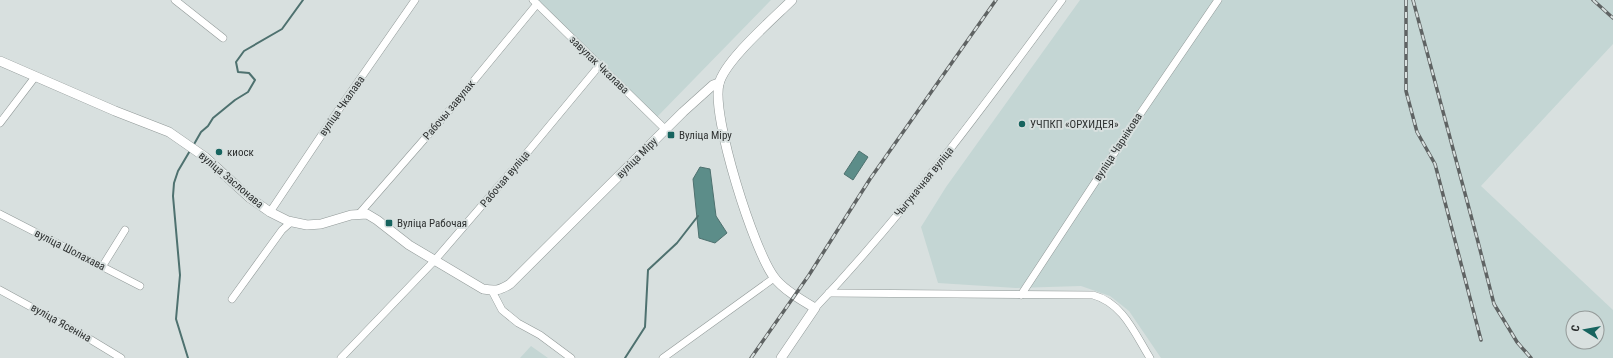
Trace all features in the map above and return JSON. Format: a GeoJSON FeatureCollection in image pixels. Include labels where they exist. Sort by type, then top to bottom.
{"type":"FeatureCollection","features":[{"type":"Feature","properties":{"kind":"street"},"geometry":{"type":"LineString","coordinates":[[175,0],[223,38]]}},
{"type":"Feature","properties":{"kind":"street","name":"вуліца Чкалава"},"geometry":{"type":"LineString","coordinates":[[270,212],[415,0]]}},
{"type":"Feature","properties":{"kind":"street","name":"вуліца Міру"},"geometry":{"type":"LineString","coordinates":[[492,291],[501,290],[510,284],[683,112],[713,85],[719,84],[730,64],[792,0]]}},
{"type":"Feature","properties":{"kind":"street","name":"Чыгуначная вуліца"},"geometry":{"type":"LineString","coordinates":[[781,358],[815,308],[903,209],[938,166],[1062,0]]}},
{"type":"Feature","properties":{"kind":"street","name":"вуліца Чарнікова"},"geometry":{"type":"LineString","coordinates":[[1020,295],[1136,120],[1218,0]]}},
{"type":"Feature","properties":{"kind":"street","name":"завулак Чкалава"},"geometry":{"type":"LineString","coordinates":[[535,2],[666,130]]}},
{"type":"Feature","properties":{"kind":"street","name":"Рабочы завулак"},"geometry":{"type":"LineString","coordinates":[[359,214],[448,112],[535,2]]}},
{"type":"Feature","properties":{"kind":"street","name":"вуліца Заслонава"},"geometry":{"type":"LineString","coordinates":[[0,61],[169,132],[205,157],[250,198],[270,212],[292,222],[306,225],[321,224],[359,214]]}},
{"type":"Feature","properties":{"kind":"street","name":"Рабочая вуліца"},"geometry":{"type":"LineString","coordinates":[[341,358],[435,260],[599,66]]}},
{"type":"Feature","properties":{"kind":"street"},"geometry":{"type":"LineString","coordinates":[[0,123],[35,77]]}},
{"type":"Feature","properties":{"kind":"street"},"geometry":{"type":"LineString","coordinates":[[719,84],[718,103],[721,126],[734,176],[762,255],[774,278],[799,298],[815,308]]}},
{"type":"Feature","properties":{"kind":"street","name":"вуліца Шолахава"},"geometry":{"type":"LineString","coordinates":[[0,214],[140,286]]}},
{"type":"Feature","properties":{"kind":"street"},"geometry":{"type":"LineString","coordinates":[[359,214],[367,214],[435,260],[483,289],[492,291],[502,310],[518,323],[540,335],[571,358]]}},
{"type":"Feature","properties":{"kind":"street"},"geometry":{"type":"LineString","coordinates":[[232,299],[282,230],[292,222]]}},
{"type":"Feature","properties":{"kind":"street"},"geometry":{"type":"LineString","coordinates":[[102,267],[125,230]]}},
{"type":"Feature","properties":{"kind":"street"},"geometry":{"type":"LineString","coordinates":[[663,358],[774,278]]}},
{"type":"Feature","properties":{"kind":"street","name":"вуліца Ясеніна"},"geometry":{"type":"LineString","coordinates":[[0,290],[88,338],[121,358]]}},
{"type":"Feature","properties":{"kind":"street"},"geometry":{"type":"LineString","coordinates":[[829,293],[1093,295],[1103,298],[1122,313],[1150,358]]}},
{"type":"Feature","properties":{"kind":"shaded area"},"geometry":{"type":"Polygon","coordinates":[[[535,0],[771,0],[656,118],[535,0]]]}},
{"type":"Feature","properties":{"kind":"shaded area"},"geometry":{"type":"Polygon","coordinates":[[[1080,0],[1613,0],[1613,44],[1481,186],[1613,310],[1613,358],[1161,358],[1129,311],[1110,296],[1081,286],[1016,288],[938,283],[921,227],[946,187],[1080,0]]]}},
{"type":"Feature","properties":{"kind":"shaded area"},"geometry":{"type":"Polygon","coordinates":[[[531,346],[548,358],[520,358],[531,346]]]}},
{"type":"Feature","properties":{"kind":"water"},"geometry":{"type":"Polygon","coordinates":[[[859,151],[868,157],[853,180],[844,174],[859,151]]]}},
{"type":"Feature","properties":{"kind":"water"},"geometry":{"type":"Polygon","coordinates":[[[700,167],[710,169],[716,216],[727,233],[715,243],[699,238],[693,179],[700,167]]]}},
{"type":"Feature","properties":{"kind":"waterway"},"geometry":{"type":"LineString","coordinates":[[193,146],[201,132],[208,126],[213,118],[235,100],[248,92],[255,80],[249,73],[238,72],[236,62],[244,51],[282,29],[303,0]]}},
{"type":"Feature","properties":{"kind":"waterway"},"geometry":{"type":"LineString","coordinates":[[188,358],[176,319],[180,275],[173,196],[174,183],[178,171],[191,149]]}},
{"type":"Feature","properties":{"kind":"waterway"},"geometry":{"type":"LineString","coordinates":[[625,358],[645,327],[648,270],[677,243],[698,216]]}},
{"type":"Feature","properties":{"kind":"railway"},"geometry":{"type":"LineString","coordinates":[[751,358],[809,275],[870,179],[996,0]]}},
{"type":"Feature","properties":{"kind":"railway"},"geometry":{"type":"LineString","coordinates":[[1406,0],[1406,91],[1417,132],[1435,164],[1481,340]]}},
{"type":"Feature","properties":{"kind":"railway"},"geometry":{"type":"LineString","coordinates":[[1413,0],[1494,304],[1517,342],[1531,358]]}},
{"type":"Feature","properties":{"kind":"railway"},"geometry":{"type":"LineString","coordinates":[[1593,0],[1613,18]]}},
{"type":"Feature","properties":{"kind":"place","name":"УЧПКП «ОРХИДЕЯ»"},"geometry":{"type":"Point","coordinates":[1022,124]}},
{"type":"Feature","properties":{"kind":"place","name":"Вуліца Міру"},"geometry":{"type":"Point","coordinates":[671,135]}},
{"type":"Feature","properties":{"kind":"place","name":"киоск"},"geometry":{"type":"Point","coordinates":[219,152]}},
{"type":"Feature","properties":{"kind":"place","name":"Вуліца Рабочая"},"geometry":{"type":"Point","coordinates":[389,223]}}]}
